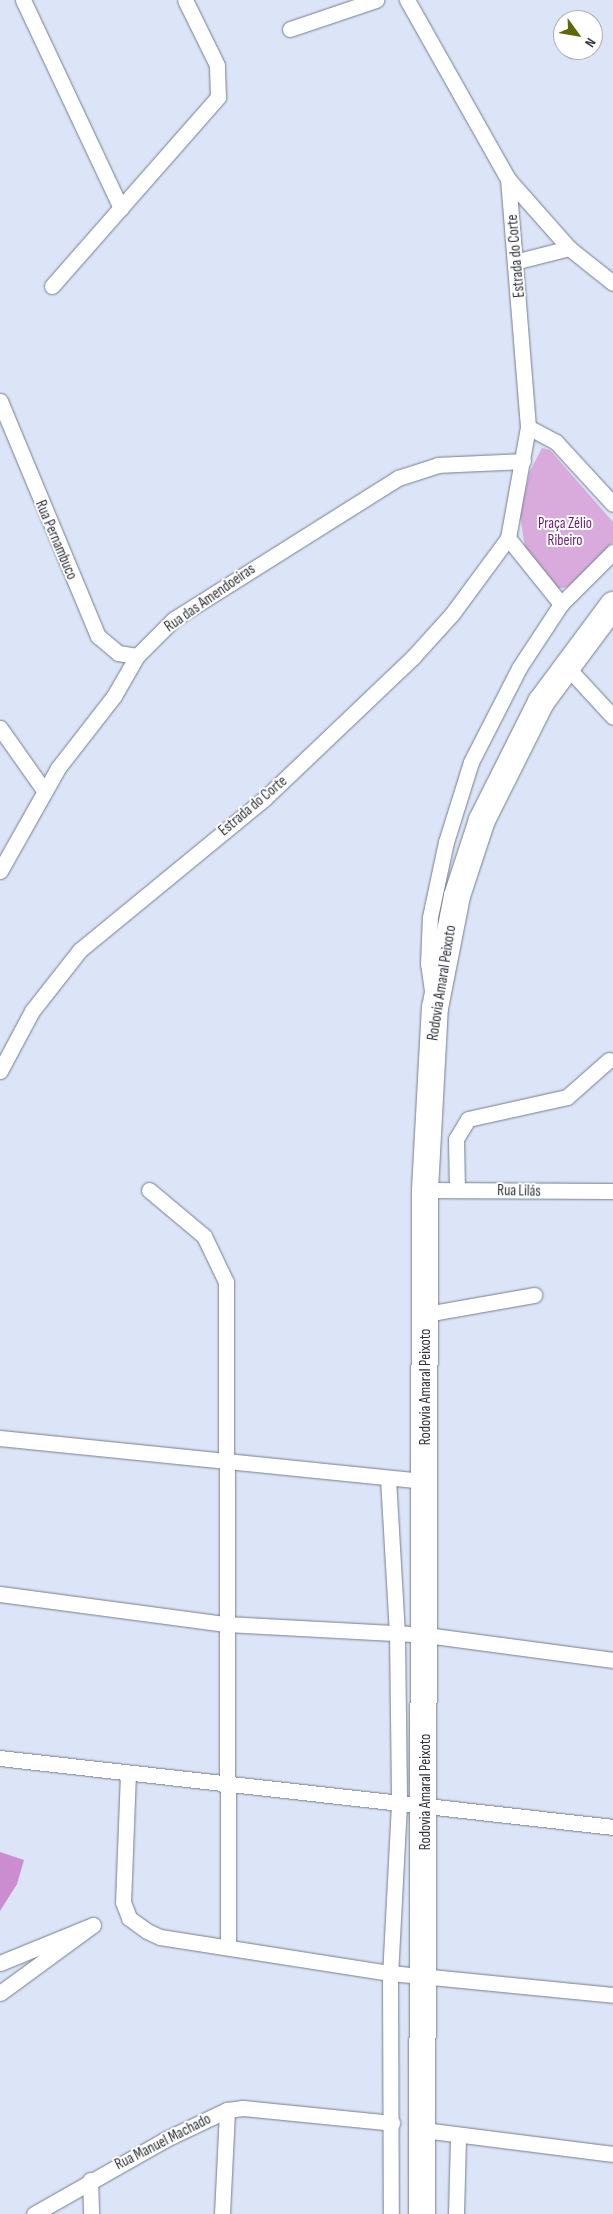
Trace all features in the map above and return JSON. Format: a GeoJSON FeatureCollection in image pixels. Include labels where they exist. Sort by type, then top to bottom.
{"type":"FeatureCollection","features":[{"type":"Feature","properties":{"kind":"highway","name":"Rodovia Amaral Peixoto"},"geometry":{"type":"LineString","coordinates":[[422,2214],[426,1975],[425,1190],[435,1008],[470,850],[514,750],[566,666],[613,605]]}},
{"type":"Feature","properties":{"kind":"street"},"geometry":{"type":"LineString","coordinates":[[23,0],[121,208]]}},
{"type":"Feature","properties":{"kind":"street"},"geometry":{"type":"LineString","coordinates":[[52,286],[218,97],[217,65],[184,0]]}},
{"type":"Feature","properties":{"kind":"street"},"geometry":{"type":"LineString","coordinates":[[290,29],[376,0]]}},
{"type":"Feature","properties":{"kind":"street","name":"Estrada do Corte"},"geometry":{"type":"LineString","coordinates":[[0,1071],[32,1011],[80,950],[264,799],[413,657],[452,614],[508,538],[528,427],[518,261],[508,178],[407,0]]}},
{"type":"Feature","properties":{"kind":"street"},"geometry":{"type":"LineString","coordinates":[[508,178],[569,248],[613,283]]}},
{"type":"Feature","properties":{"kind":"street"},"geometry":{"type":"LineString","coordinates":[[518,261],[569,248]]}},
{"type":"Feature","properties":{"kind":"street","name":"Rua Pernambuco"},"geometry":{"type":"LineString","coordinates":[[0,401],[98,636],[118,653],[138,656]]}},
{"type":"Feature","properties":{"kind":"street"},"geometry":{"type":"LineString","coordinates":[[528,427],[556,442],[613,504]]}},
{"type":"Feature","properties":{"kind":"street","name":"Rua das Amendoeiras"},"geometry":{"type":"LineString","coordinates":[[0,871],[43,789],[114,696],[138,656],[174,619],[217,590],[398,478],[438,465],[523,461]]}},
{"type":"Feature","properties":{"kind":"street"},"geometry":{"type":"LineString","coordinates":[[508,538],[561,604]]}},
{"type":"Feature","properties":{"kind":"street"},"geometry":{"type":"LineString","coordinates":[[435,1008],[428,964],[430,918],[446,842],[471,762],[519,668],[561,604],[613,552]]}},
{"type":"Feature","properties":{"kind":"street"},"geometry":{"type":"LineString","coordinates":[[566,666],[613,717]]}},
{"type":"Feature","properties":{"kind":"street"},"geometry":{"type":"LineString","coordinates":[[0,728],[43,789]]}},
{"type":"Feature","properties":{"kind":"street"},"geometry":{"type":"LineString","coordinates":[[457,1190],[456,1139],[468,1119],[567,1097],[609,1060]]}},
{"type":"Feature","properties":{"kind":"street"},"geometry":{"type":"LineString","coordinates":[[149,1190],[204,1236],[226,1282],[228,1946]]}},
{"type":"Feature","properties":{"kind":"street","name":"Rua Lilás"},"geometry":{"type":"LineString","coordinates":[[425,1190],[613,1191]]}},
{"type":"Feature","properties":{"kind":"street"},"geometry":{"type":"LineString","coordinates":[[426,1314],[534,1295]]}},
{"type":"Feature","properties":{"kind":"street"},"geometry":{"type":"LineString","coordinates":[[0,1438],[425,1481]]}},
{"type":"Feature","properties":{"kind":"street"},"geometry":{"type":"LineString","coordinates":[[388,1478],[397,1633],[399,1804],[390,1973],[391,2214]]}},
{"type":"Feature","properties":{"kind":"street"},"geometry":{"type":"LineString","coordinates":[[0,1594],[226,1624],[426,1635],[613,1660]]}},
{"type":"Feature","properties":{"kind":"street"},"geometry":{"type":"LineString","coordinates":[[0,1758],[128,1773],[229,1781],[399,1804],[613,1827]]}},
{"type":"Feature","properties":{"kind":"street"},"geometry":{"type":"LineString","coordinates":[[128,1773],[124,1902],[129,1918],[160,1937],[228,1946],[390,1973],[426,1975],[613,1995]]}},
{"type":"Feature","properties":{"kind":"street"},"geometry":{"type":"LineString","coordinates":[[0,1963],[93,1925],[0,1993]]}},
{"type":"Feature","properties":{"kind":"street","name":"Rua Manuel Machado"},"geometry":{"type":"LineString","coordinates":[[34,2214],[90,2180],[227,2110],[243,2108],[392,2123]]}},
{"type":"Feature","properties":{"kind":"street"},"geometry":{"type":"LineString","coordinates":[[222,2214],[227,2110]]}},
{"type":"Feature","properties":{"kind":"street"},"geometry":{"type":"LineString","coordinates":[[423,2130],[613,2154]]}},
{"type":"Feature","properties":{"kind":"street"},"geometry":{"type":"LineString","coordinates":[[456,2214],[458,2135]]}},
{"type":"Feature","properties":{"kind":"street"},"geometry":{"type":"LineString","coordinates":[[90,2180],[91,2214]]}},
{"type":"Feature","properties":{"kind":"green space","name":"Praça Zélio Ribeiro"},"geometry":{"type":"Polygon","coordinates":[[[542,448],[550,450],[613,522],[613,542],[569,587],[556,589],[525,548],[520,515],[530,471],[542,448]]]}},
{"type":"Feature","properties":{"kind":"shaded area"},"geometry":{"type":"Polygon","coordinates":[[[0,1852],[24,1860],[17,1884],[0,1911],[0,1852]]]}}]}
